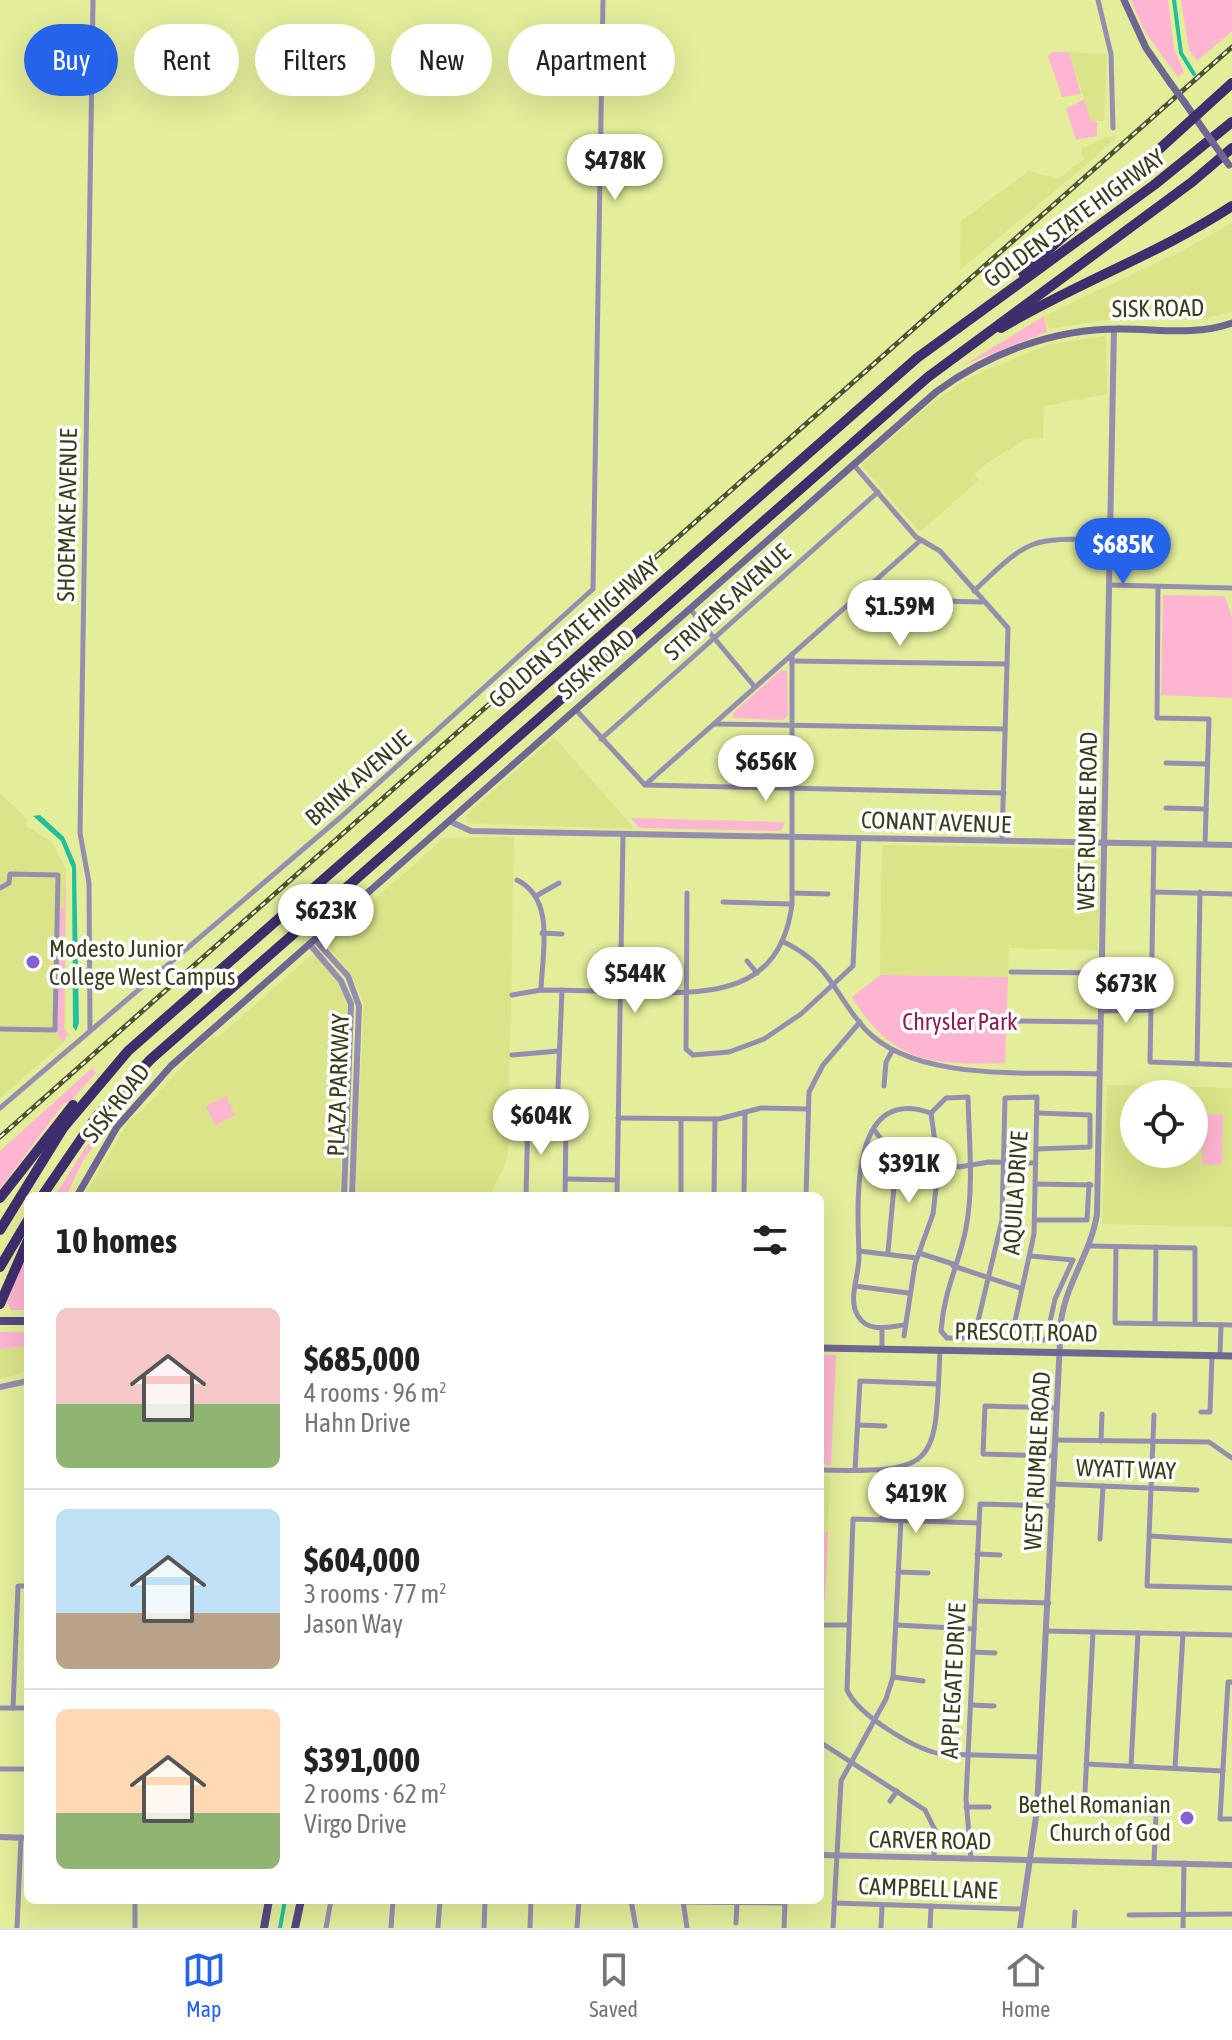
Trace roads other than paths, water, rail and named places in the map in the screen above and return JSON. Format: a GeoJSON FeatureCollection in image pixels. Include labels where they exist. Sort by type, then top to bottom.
{"type":"FeatureCollection","features":[{"type":"Feature","properties":{"kind":"highway"},"geometry":{"type":"LineString","coordinates":[[917,358],[956,322],[1048,252],[1232,83]]}},
{"type":"Feature","properties":{"kind":"highway","name":"GOLDEN STATE HIGHWAY"},"geometry":{"type":"LineString","coordinates":[[0,1230],[44,1157],[99,1082],[128,1051],[917,358],[1129,203],[1232,122]]}},
{"type":"Feature","properties":{"kind":"highway","name":"GOLDEN STATE HIGHWAY"},"geometry":{"type":"LineString","coordinates":[[45,1192],[96,1117],[151,1059],[945,362],[1192,182],[1232,148]]}},
{"type":"Feature","properties":{"kind":"highway"},"geometry":{"type":"LineString","coordinates":[[945,362],[1048,300],[1178,239],[1232,206]]}},
{"type":"Feature","properties":{"kind":"highway"},"geometry":{"type":"LineString","coordinates":[[52,1192],[78,1147],[151,1059]]}},
{"type":"Feature","properties":{"kind":"highway"},"geometry":{"type":"LineString","coordinates":[[0,1198],[65,1114],[99,1082]]}},
{"type":"Feature","properties":{"kind":"highway"},"geometry":{"type":"LineString","coordinates":[[0,1267],[24,1227]]}},
{"type":"Feature","properties":{"kind":"highway"},"geometry":{"type":"LineString","coordinates":[[0,1304],[24,1249]]}},
{"type":"Feature","properties":{"kind":"main road"},"geometry":{"type":"LineString","coordinates":[[1124,0],[1146,48],[1230,168]]}},
{"type":"Feature","properties":{"kind":"main road","name":"SISK ROAD"},"geometry":{"type":"LineString","coordinates":[[79,1192],[117,1127],[153,1085],[925,401],[979,364],[1049,338],[1114,329],[1180,333],[1232,323]]}},
{"type":"Feature","properties":{"kind":"main road"},"geometry":{"type":"LineString","coordinates":[[0,1321],[24,1321]]}},
{"type":"Feature","properties":{"kind":"main road","name":"PRESCOTT ROAD"},"geometry":{"type":"LineString","coordinates":[[824,1348],[1232,1356]]}},
{"type":"Feature","properties":{"kind":"main road"},"geometry":{"type":"LineString","coordinates":[[264,1928],[268,1904]]}},
{"type":"Feature","properties":{"kind":"main road"},"geometry":{"type":"LineString","coordinates":[[295,1928],[300,1904]]}},
{"type":"Feature","properties":{"kind":"street","name":"SHOEMAKE AVENUE"},"geometry":{"type":"LineString","coordinates":[[90,1031],[89,883],[80,833],[93,0]]}},
{"type":"Feature","properties":{"kind":"street","name":"BRINK AVENUE"},"geometry":{"type":"LineString","coordinates":[[0,1108],[342,816],[589,596],[595,581],[603,0]]}},
{"type":"Feature","properties":{"kind":"street"},"geometry":{"type":"LineString","coordinates":[[1098,0],[1111,54],[1113,128]]}},
{"type":"Feature","properties":{"kind":"street","name":"WEST RUMBLE ROAD"},"geometry":{"type":"LineString","coordinates":[[1020,1928],[1037,1810],[1064,1302],[1090,1246],[1097,1214],[1093,1185],[1102,1011],[1114,329]]}},
{"type":"Feature","properties":{"kind":"street"},"geometry":{"type":"LineString","coordinates":[[853,464],[921,540],[937,547],[1008,628],[1002,842]]}},
{"type":"Feature","properties":{"kind":"street","name":"STRIVENS AVENUE"},"geometry":{"type":"LineString","coordinates":[[601,739],[878,492]]}},
{"type":"Feature","properties":{"kind":"street"},"geometry":{"type":"LineString","coordinates":[[645,785],[754,686],[792,658],[921,540]]}},
{"type":"Feature","properties":{"kind":"street"},"geometry":{"type":"LineString","coordinates":[[974,591],[1015,553],[1037,541],[1109,540]]}},
{"type":"Feature","properties":{"kind":"street"},"geometry":{"type":"LineString","coordinates":[[1108,585],[1232,588]]}},
{"type":"Feature","properties":{"kind":"street"},"geometry":{"type":"LineString","coordinates":[[1158,587],[1157,718],[1209,719],[1205,844]]}},
{"type":"Feature","properties":{"kind":"street"},"geometry":{"type":"LineString","coordinates":[[855,599],[983,602]]}},
{"type":"Feature","properties":{"kind":"street"},"geometry":{"type":"LineString","coordinates":[[690,609],[754,686]]}},
{"type":"Feature","properties":{"kind":"street"},"geometry":{"type":"LineString","coordinates":[[792,658],[1007,664]]}},
{"type":"Feature","properties":{"kind":"street"},"geometry":{"type":"LineString","coordinates":[[512,995],[541,990],[686,993],[723,990],[757,973],[782,941],[792,904],[792,658]]}},
{"type":"Feature","properties":{"kind":"street"},"geometry":{"type":"LineString","coordinates":[[575,709],[645,785],[1004,793]]}},
{"type":"Feature","properties":{"kind":"street"},"geometry":{"type":"LineString","coordinates":[[714,724],[1005,729]]}},
{"type":"Feature","properties":{"kind":"street"},"geometry":{"type":"LineString","coordinates":[[1166,763],[1207,764]]}},
{"type":"Feature","properties":{"kind":"street"},"geometry":{"type":"LineString","coordinates":[[1166,808],[1206,809]]}},
{"type":"Feature","properties":{"kind":"street","name":"CONANT AVENUE"},"geometry":{"type":"LineString","coordinates":[[449,821],[471,831],[1232,845]]}},
{"type":"Feature","properties":{"kind":"street"},"geometry":{"type":"LineString","coordinates":[[617,1192],[623,834]]}},
{"type":"Feature","properties":{"kind":"street"},"geometry":{"type":"LineString","coordinates":[[687,893],[688,1054],[729,1052],[764,1039],[850,972],[856,955],[859,838]]}},
{"type":"Feature","properties":{"kind":"street"},"geometry":{"type":"LineString","coordinates":[[1154,843],[1150,1062],[1232,1065]]}},
{"type":"Feature","properties":{"kind":"street"},"geometry":{"type":"LineString","coordinates":[[0,888],[9,883],[10,874],[58,875],[55,1030],[0,1029]]}},
{"type":"Feature","properties":{"kind":"street"},"geometry":{"type":"LineString","coordinates":[[517,880],[536,896],[542,910],[541,990]]}},
{"type":"Feature","properties":{"kind":"street"},"geometry":{"type":"LineString","coordinates":[[536,896],[559,883]]}},
{"type":"Feature","properties":{"kind":"street"},"geometry":{"type":"LineString","coordinates":[[1153,892],[1232,894]]}},
{"type":"Feature","properties":{"kind":"street"},"geometry":{"type":"LineString","coordinates":[[1197,1064],[1200,892]]}},
{"type":"Feature","properties":{"kind":"street"},"geometry":{"type":"LineString","coordinates":[[792,893],[828,894]]}},
{"type":"Feature","properties":{"kind":"street"},"geometry":{"type":"LineString","coordinates":[[723,902],[792,904]]}},
{"type":"Feature","properties":{"kind":"street"},"geometry":{"type":"LineString","coordinates":[[542,933],[562,934]]}},
{"type":"Feature","properties":{"kind":"street"},"geometry":{"type":"LineString","coordinates":[[782,941],[809,957],[836,985],[860,1022],[892,1051],[939,1067],[1100,1074]]}},
{"type":"Feature","properties":{"kind":"street","name":"PLAZA PARKWAY"},"geometry":{"type":"LineString","coordinates":[[314,943],[341,981],[351,1004],[344,1192]]}},
{"type":"Feature","properties":{"kind":"street","name":"PLAZA PARKWAY"},"geometry":{"type":"LineString","coordinates":[[314,943],[348,976],[359,1007],[352,1192]]}},
{"type":"Feature","properties":{"kind":"street"},"geometry":{"type":"LineString","coordinates":[[747,961],[757,973]]}},
{"type":"Feature","properties":{"kind":"street"},"geometry":{"type":"LineString","coordinates":[[1011,972],[1102,973]]}},
{"type":"Feature","properties":{"kind":"street"},"geometry":{"type":"LineString","coordinates":[[562,990],[559,1051],[561,1102],[566,1125],[565,1192]]}},
{"type":"Feature","properties":{"kind":"street"},"geometry":{"type":"LineString","coordinates":[[1102,1011],[1151,1010]]}},
{"type":"Feature","properties":{"kind":"street"},"geometry":{"type":"LineString","coordinates":[[1010,1021],[1101,1022]]}},
{"type":"Feature","properties":{"kind":"street"},"geometry":{"type":"LineString","coordinates":[[806,1192],[809,1092],[818,1072],[860,1022]]}},
{"type":"Feature","properties":{"kind":"street"},"geometry":{"type":"LineString","coordinates":[[512,1055],[559,1051]]}},
{"type":"Feature","properties":{"kind":"street"},"geometry":{"type":"LineString","coordinates":[[884,1086],[886,1062],[892,1051]]}},
{"type":"Feature","properties":{"kind":"street"},"geometry":{"type":"LineString","coordinates":[[931,1113],[946,1098],[968,1097],[966,1226],[944,1297],[941,1334],[947,1338],[975,1337],[985,1278],[999,1240],[1003,1163]]}},
{"type":"Feature","properties":{"kind":"street","name":"AQUILA DRIVE"},"geometry":{"type":"LineString","coordinates":[[1003,1163],[1005,1098],[1037,1097],[1035,1220],[1031,1256],[1014,1318],[1015,1338],[1048,1339],[1055,1299],[1073,1260],[1031,1256]]}},
{"type":"Feature","properties":{"kind":"street"},"geometry":{"type":"LineString","coordinates":[[526,1192],[530,1109],[561,1102]]}},
{"type":"Feature","properties":{"kind":"street"},"geometry":{"type":"LineString","coordinates":[[618,1118],[715,1119],[761,1108],[808,1109]]}},
{"type":"Feature","properties":{"kind":"street"},"geometry":{"type":"LineString","coordinates":[[904,1325],[873,1327],[856,1313],[858,1172],[864,1145],[897,1112],[910,1109],[931,1113]]}},
{"type":"Feature","properties":{"kind":"street"},"geometry":{"type":"LineString","coordinates":[[928,1158],[935,1142],[931,1113]]}},
{"type":"Feature","properties":{"kind":"street"},"geometry":{"type":"LineString","coordinates":[[1037,1149],[1089,1148],[1090,1115],[1038,1113]]}},
{"type":"Feature","properties":{"kind":"street"},"geometry":{"type":"LineString","coordinates":[[744,1192],[745,1114]]}},
{"type":"Feature","properties":{"kind":"street"},"geometry":{"type":"LineString","coordinates":[[714,1192],[715,1119]]}},
{"type":"Feature","properties":{"kind":"street"},"geometry":{"type":"LineString","coordinates":[[681,1120],[681,1192]]}},
{"type":"Feature","properties":{"kind":"street"},"geometry":{"type":"LineString","coordinates":[[875,1131],[897,1154],[928,1158],[959,1167],[1036,1163]]}},
{"type":"Feature","properties":{"kind":"street"},"geometry":{"type":"LineString","coordinates":[[888,1252],[897,1154]]}},
{"type":"Feature","properties":{"kind":"street"},"geometry":{"type":"LineString","coordinates":[[904,1336],[908,1293],[933,1214],[939,1162]]}},
{"type":"Feature","properties":{"kind":"street"},"geometry":{"type":"LineString","coordinates":[[566,1179],[617,1180]]}},
{"type":"Feature","properties":{"kind":"street"},"geometry":{"type":"LineString","coordinates":[[1035,1220],[1087,1220],[1093,1185],[1036,1184]]}},
{"type":"Feature","properties":{"kind":"street"},"geometry":{"type":"LineString","coordinates":[[1090,1246],[1195,1248],[1195,1324]]}},
{"type":"Feature","properties":{"kind":"street"},"geometry":{"type":"LineString","coordinates":[[1116,1247],[1115,1323],[1232,1325]]}},
{"type":"Feature","properties":{"kind":"street"},"geometry":{"type":"LineString","coordinates":[[1155,1323],[1156,1247]]}},
{"type":"Feature","properties":{"kind":"street"},"geometry":{"type":"LineString","coordinates":[[859,1251],[918,1255],[1020,1288]]}},
{"type":"Feature","properties":{"kind":"street"},"geometry":{"type":"LineString","coordinates":[[855,1286],[908,1293]]}},
{"type":"Feature","properties":{"kind":"street"},"geometry":{"type":"LineString","coordinates":[[1201,1412],[1210,1412],[1221,1325]]}},
{"type":"Feature","properties":{"kind":"street"},"geometry":{"type":"LineString","coordinates":[[882,1328],[882,1349]]}},
{"type":"Feature","properties":{"kind":"street"},"geometry":{"type":"LineString","coordinates":[[824,1470],[885,1471],[913,1463],[929,1447],[936,1427],[940,1350]]}},
{"type":"Feature","properties":{"kind":"street"},"geometry":{"type":"LineString","coordinates":[[855,1470],[860,1381],[938,1384]]}},
{"type":"Feature","properties":{"kind":"street"},"geometry":{"type":"LineString","coordinates":[[0,1387],[24,1382]]}},
{"type":"Feature","properties":{"kind":"street"},"geometry":{"type":"LineString","coordinates":[[1055,1456],[983,1454],[985,1406],[1057,1408]]}},
{"type":"Feature","properties":{"kind":"street"},"geometry":{"type":"LineString","coordinates":[[1101,1441],[1102,1414]]}},
{"type":"Feature","properties":{"kind":"street"},"geometry":{"type":"LineString","coordinates":[[1154,1415],[1147,1586],[1232,1588]]}},
{"type":"Feature","properties":{"kind":"street"},"geometry":{"type":"LineString","coordinates":[[858,1425],[885,1426]]}},
{"type":"Feature","properties":{"kind":"street"},"geometry":{"type":"LineString","coordinates":[[1056,1440],[1209,1442],[1232,1458]]}},
{"type":"Feature","properties":{"kind":"street"},"geometry":{"type":"LineString","coordinates":[[882,1520],[885,1471]]}},
{"type":"Feature","properties":{"kind":"street","name":"WYATT WAY"},"geometry":{"type":"LineString","coordinates":[[1054,1484],[1197,1490]]}},
{"type":"Feature","properties":{"kind":"street"},"geometry":{"type":"LineString","coordinates":[[1100,1539],[1103,1486]]}},
{"type":"Feature","properties":{"kind":"street","name":"APPLEGATE DRIVE"},"geometry":{"type":"LineString","coordinates":[[971,1860],[966,1807],[980,1504],[1053,1506]]}},
{"type":"Feature","properties":{"kind":"street"},"geometry":{"type":"LineString","coordinates":[[932,1510],[933,1521]]}},
{"type":"Feature","properties":{"kind":"street"},"geometry":{"type":"LineString","coordinates":[[979,1523],[853,1519],[847,1690],[857,1707],[925,1750],[1040,1757]]}},
{"type":"Feature","properties":{"kind":"street"},"geometry":{"type":"LineString","coordinates":[[833,1928],[841,1781],[893,1677],[901,1520]]}},
{"type":"Feature","properties":{"kind":"street"},"geometry":{"type":"LineString","coordinates":[[1150,1536],[1232,1541]]}},
{"type":"Feature","properties":{"kind":"street"},"geometry":{"type":"LineString","coordinates":[[977,1554],[1000,1555]]}},
{"type":"Feature","properties":{"kind":"street"},"geometry":{"type":"LineString","coordinates":[[898,1572],[928,1573]]}},
{"type":"Feature","properties":{"kind":"street"},"geometry":{"type":"LineString","coordinates":[[13,1708],[18,1586],[24,1586]]}},
{"type":"Feature","properties":{"kind":"street"},"geometry":{"type":"LineString","coordinates":[[975,1601],[1049,1603]]}},
{"type":"Feature","properties":{"kind":"street"},"geometry":{"type":"LineString","coordinates":[[824,1625],[847,1625]]}},
{"type":"Feature","properties":{"kind":"street"},"geometry":{"type":"LineString","coordinates":[[896,1625],[974,1629]]}},
{"type":"Feature","properties":{"kind":"street"},"geometry":{"type":"LineString","coordinates":[[1047,1631],[1232,1635]]}},
{"type":"Feature","properties":{"kind":"street"},"geometry":{"type":"LineString","coordinates":[[1084,1812],[1093,1632]]}},
{"type":"Feature","properties":{"kind":"street"},"geometry":{"type":"LineString","coordinates":[[1131,1766],[1138,1633]]}},
{"type":"Feature","properties":{"kind":"street"},"geometry":{"type":"LineString","coordinates":[[1175,1768],[1183,1634]]}},
{"type":"Feature","properties":{"kind":"street"},"geometry":{"type":"LineString","coordinates":[[973,1652],[995,1653]]}},
{"type":"Feature","properties":{"kind":"street"},"geometry":{"type":"LineString","coordinates":[[893,1677],[923,1681]]}},
{"type":"Feature","properties":{"kind":"street"},"geometry":{"type":"LineString","coordinates":[[1230,1682],[1220,1819],[1232,1819]]}},
{"type":"Feature","properties":{"kind":"street"},"geometry":{"type":"LineString","coordinates":[[971,1705],[994,1706]]}},
{"type":"Feature","properties":{"kind":"street"},"geometry":{"type":"LineString","coordinates":[[0,1708],[24,1708]]}},
{"type":"Feature","properties":{"kind":"street"},"geometry":{"type":"LineString","coordinates":[[824,1744],[920,1806],[932,1819],[934,1859]]}},
{"type":"Feature","properties":{"kind":"street"},"geometry":{"type":"LineString","coordinates":[[1086,1764],[1223,1771]]}},
{"type":"Feature","properties":{"kind":"street"},"geometry":{"type":"LineString","coordinates":[[0,1769],[24,1769]]}},
{"type":"Feature","properties":{"kind":"street"},"geometry":{"type":"LineString","coordinates":[[890,1801],[897,1791]]}},
{"type":"Feature","properties":{"kind":"street"},"geometry":{"type":"LineString","coordinates":[[966,1807],[989,1807]]}},
{"type":"Feature","properties":{"kind":"street"},"geometry":{"type":"LineString","coordinates":[[1037,1810],[1156,1814],[1154,1862]]}},
{"type":"Feature","properties":{"kind":"street"},"geometry":{"type":"LineString","coordinates":[[0,1837],[24,1838],[17,1928]]}},
{"type":"Feature","properties":{"kind":"street","name":"CARVER ROAD"},"geometry":{"type":"LineString","coordinates":[[824,1855],[1232,1865]]}},
{"type":"Feature","properties":{"kind":"street"},"geometry":{"type":"LineString","coordinates":[[1183,1928],[1184,1863]]}},
{"type":"Feature","properties":{"kind":"street","name":"CAMPBELL LANE"},"geometry":{"type":"LineString","coordinates":[[834,1903],[1021,1909]]}},
{"type":"Feature","properties":{"kind":"street"},"geometry":{"type":"LineString","coordinates":[[135,1904],[135,1928]]}},
{"type":"Feature","properties":{"kind":"street"},"geometry":{"type":"LineString","coordinates":[[326,1928],[330,1904]]}},
{"type":"Feature","properties":{"kind":"street"},"geometry":{"type":"LineString","coordinates":[[391,1928],[393,1904]]}},
{"type":"Feature","properties":{"kind":"street"},"geometry":{"type":"LineString","coordinates":[[438,1928],[440,1904]]}},
{"type":"Feature","properties":{"kind":"street"},"geometry":{"type":"LineString","coordinates":[[484,1928],[485,1904]]}},
{"type":"Feature","properties":{"kind":"street"},"geometry":{"type":"LineString","coordinates":[[530,1928],[531,1904]]}},
{"type":"Feature","properties":{"kind":"street"},"geometry":{"type":"LineString","coordinates":[[577,1928],[579,1904]]}},
{"type":"Feature","properties":{"kind":"street"},"geometry":{"type":"LineString","coordinates":[[632,1904],[636,1928]]}},
{"type":"Feature","properties":{"kind":"street"},"geometry":{"type":"LineString","coordinates":[[683,1904],[687,1928]]}},
{"type":"Feature","properties":{"kind":"street"},"geometry":{"type":"LineString","coordinates":[[736,1923],[737,1904]]}},
{"type":"Feature","properties":{"kind":"street"},"geometry":{"type":"LineString","coordinates":[[784,1928],[785,1904]]}},
{"type":"Feature","properties":{"kind":"street"},"geometry":{"type":"LineString","coordinates":[[881,1928],[882,1906]]}},
{"type":"Feature","properties":{"kind":"street"},"geometry":{"type":"LineString","coordinates":[[930,1928],[931,1906]]}},
{"type":"Feature","properties":{"kind":"street"},"geometry":{"type":"LineString","coordinates":[[1074,1928],[1075,1912]]}},
{"type":"Feature","properties":{"kind":"street"},"geometry":{"type":"LineString","coordinates":[[1129,1915],[1184,1912],[1232,1914]]}},
{"type":"Feature","properties":{"kind":"water"},"geometry":{"type":"Polygon","coordinates":[[[40,815],[64,837],[76,865],[79,1023],[76,1031],[73,1027],[72,868],[61,841],[33,816],[40,815]]]}},
{"type":"Feature","properties":{"kind":"waterway"},"geometry":{"type":"LineString","coordinates":[[1174,0],[1181,53],[1194,74]]}},
{"type":"Feature","properties":{"kind":"waterway"},"geometry":{"type":"LineString","coordinates":[[280,1928],[284,1904]]}},
{"type":"Feature","properties":{"kind":"railway"},"geometry":{"type":"LineString","coordinates":[[0,1137],[1232,47]]}},
{"type":"Feature","properties":{"kind":"place","name":"Modesto Junior College West Campus"},"geometry":{"type":"Point","coordinates":[33,962]}},
{"type":"Feature","properties":{"kind":"place","name":"Bethel Romanian Church of God"},"geometry":{"type":"Point","coordinates":[1187,1818]}},
{"type":"Feature","properties":{"kind":"park label","name":"Chrysler Park"},"geometry":{"type":"Point","coordinates":[960,1021]}}]}
